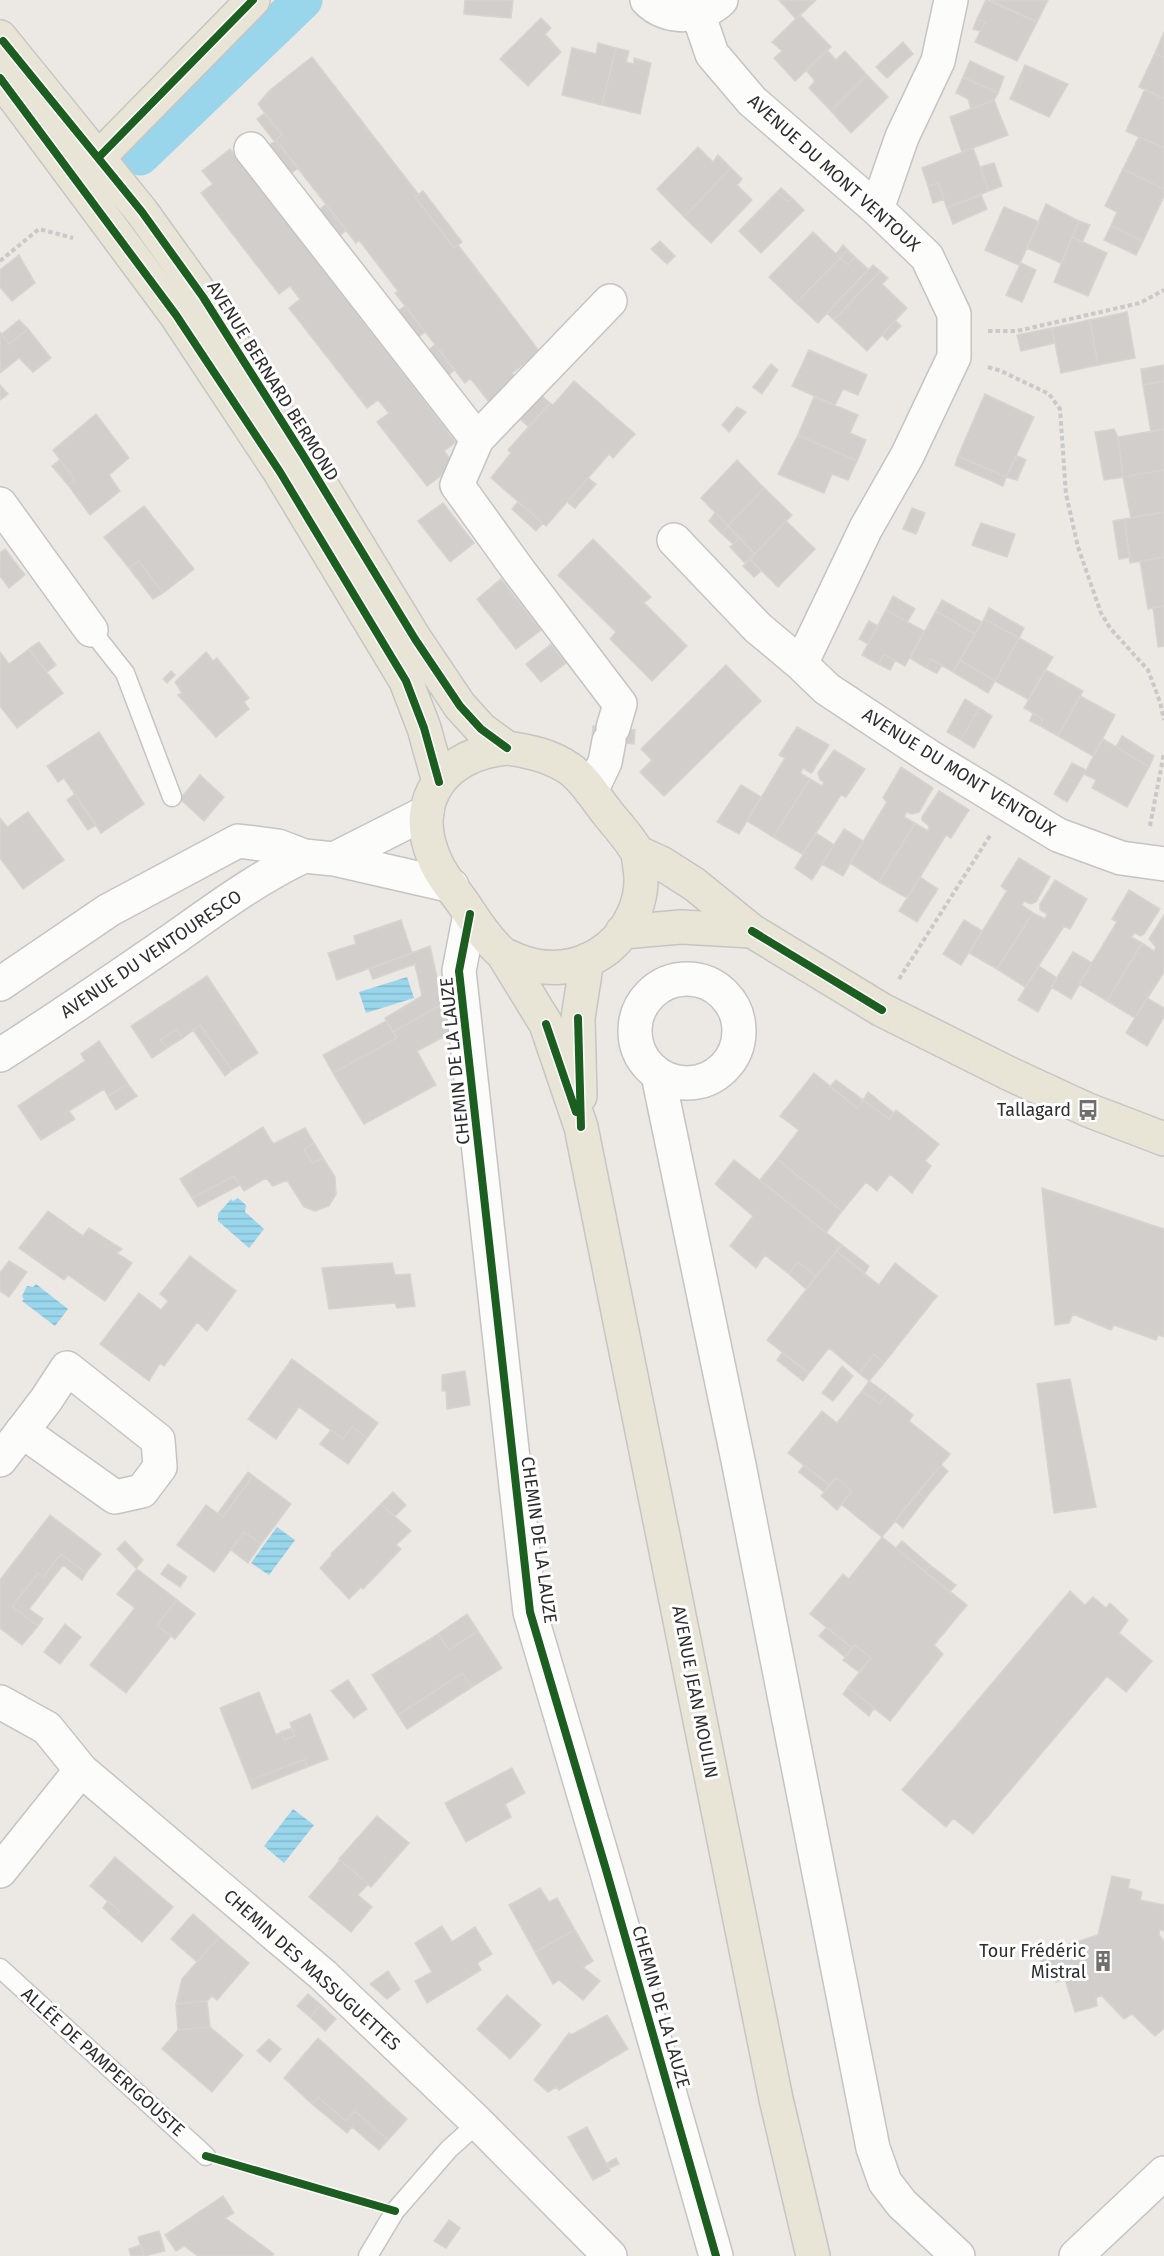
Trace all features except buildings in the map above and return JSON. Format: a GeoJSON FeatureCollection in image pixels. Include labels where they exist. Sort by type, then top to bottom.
{"type":"FeatureCollection","features":[{"type":"Feature","properties":{"kind":"main road"},"geometry":{"type":"LineString","coordinates":[[98,158],[254,0]]}},
{"type":"Feature","properties":{"kind":"main road","name":"AVENUE BERNARD BERMOND"},"geometry":{"type":"LineString","coordinates":[[0,37],[142,212],[203,297],[415,639],[460,706],[481,729],[507,748]]}},
{"type":"Feature","properties":{"kind":"main road"},"geometry":{"type":"LineString","coordinates":[[0,78],[176,315],[280,472],[406,681],[424,728],[431,760],[439,782]]}},
{"type":"Feature","properties":{"kind":"main road"},"geometry":{"type":"LineString","coordinates":[[637,852],[642,884],[637,908],[612,944],[598,956],[568,966],[532,967],[503,954],[470,914],[434,859],[427,836],[427,813],[431,796],[439,782],[449,770],[468,756],[488,749],[507,748],[530,751],[551,759],[572,771],[591,791],[637,852],[694,884],[752,931],[882,1010],[957,1048],[1088,1110],[1164,1139]]}},
{"type":"Feature","properties":{"kind":"main road"},"geometry":{"type":"LineString","coordinates":[[622,932],[681,927],[752,931]]}},
{"type":"Feature","properties":{"kind":"main road","name":"AVENUE JEAN MOULIN"},"geometry":{"type":"LineString","coordinates":[[503,954],[546,1024],[581,1126],[774,2088],[813,2256]]}},
{"type":"Feature","properties":{"kind":"main road","name":"AVENUE JEAN MOULIN"},"geometry":{"type":"LineString","coordinates":[[581,1126],[578,1018],[587,960]]}},
{"type":"Feature","properties":{"kind":"street","name":"AVENUE DU MONT VENTOUX"},"geometry":{"type":"LineString","coordinates":[[647,0],[664,12],[681,15],[710,7],[712,54],[752,101],[877,208],[927,257],[954,314],[954,344]]}},
{"type":"Feature","properties":{"kind":"street"},"geometry":{"type":"LineString","coordinates":[[877,208],[902,136],[938,61],[951,0]]}},
{"type":"Feature","properties":{"kind":"street"},"geometry":{"type":"LineString","coordinates":[[251,149],[477,439]]}},
{"type":"Feature","properties":{"kind":"street"},"geometry":{"type":"LineString","coordinates":[[591,791],[605,762],[620,704],[457,485],[477,439],[610,302]]}},
{"type":"Feature","properties":{"kind":"street"},"geometry":{"type":"LineString","coordinates":[[801,664],[866,528],[907,456],[954,344]]}},
{"type":"Feature","properties":{"kind":"street"},"geometry":{"type":"LineString","coordinates":[[0,504],[91,630]]}},
{"type":"Feature","properties":{"kind":"street","name":"AVENUE DU MONT VENTOUX"},"geometry":{"type":"LineString","coordinates":[[674,540],[758,628],[827,689],[930,757],[1058,835],[1121,858],[1153,863]]}},
{"type":"Feature","properties":{"kind":"street","name":"AVENUE DU VENTOURESCO"},"geometry":{"type":"LineString","coordinates":[[0,1054],[62,1015],[226,902],[284,866],[320,858],[427,813]]}},
{"type":"Feature","properties":{"kind":"street"},"geometry":{"type":"LineString","coordinates":[[5,976],[109,910],[238,841],[278,846],[320,858],[452,886]]}},
{"type":"Feature","properties":{"kind":"street","name":"CHEMIN DE LA LAUZE"},"geometry":{"type":"LineString","coordinates":[[470,914],[459,971],[530,1612],[716,2256]]}},
{"type":"Feature","properties":{"kind":"street"},"geometry":{"type":"LineString","coordinates":[[658,1075],[740,1465],[873,2148],[885,2182],[902,2204],[958,2256]]}},
{"type":"Feature","properties":{"kind":"street"},"geometry":{"type":"LineString","coordinates":[[0,1460],[22,1431]]}},
{"type":"Feature","properties":{"kind":"street","name":"CHEMIN DES MASSUGUETTES"},"geometry":{"type":"LineString","coordinates":[[0,1702],[47,1728],[81,1770],[323,1976],[478,2123],[610,2256]]}},
{"type":"Feature","properties":{"kind":"street"},"geometry":{"type":"LineString","coordinates":[[0,1871],[81,1770]]}},
{"type":"Feature","properties":{"kind":"street"},"geometry":{"type":"LineString","coordinates":[[1076,2256],[1164,2173]]}},
{"type":"Feature","properties":{"kind":"lane"},"geometry":{"type":"LineString","coordinates":[[91,630],[125,673],[172,797]]}},
{"type":"Feature","properties":{"kind":"lane","name":"ALLÉE DE PAMPERIGOUSTE"},"geometry":{"type":"LineString","coordinates":[[0,1968],[206,2156]]}},
{"type":"Feature","properties":{"kind":"lane"},"geometry":{"type":"LineString","coordinates":[[368,2256],[395,2211],[449,2149],[478,2123]]}},
{"type":"Feature","properties":{"kind":"path"},"geometry":{"type":"LineString","coordinates":[[0,261],[39,229],[79,240]]}},
{"type":"Feature","properties":{"kind":"path"},"geometry":{"type":"LineString","coordinates":[[954,344],[1140,303],[1164,290]]}},
{"type":"Feature","properties":{"kind":"path"},"geometry":{"type":"LineString","coordinates":[[954,344],[1001,371],[1049,394],[1060,409],[1066,494],[1078,547],[1101,612],[1121,642],[1148,670],[1164,720]]}},
{"type":"Feature","properties":{"kind":"path"},"geometry":{"type":"LineString","coordinates":[[1153,863],[1164,753]]}},
{"type":"Feature","properties":{"kind":"path"},"geometry":{"type":"LineString","coordinates":[[895,985],[1010,806]]}},
{"type":"Feature","properties":{"kind":"water"},"geometry":{"type":"Polygon","coordinates":[[[407,977],[414,998],[366,1013],[359,992],[407,977]]]}},
{"type":"Feature","properties":{"kind":"water"},"geometry":{"type":"Polygon","coordinates":[[[238,1198],[246,1205],[245,1212],[264,1229],[249,1248],[218,1221],[218,1214],[231,1199],[233,1201],[238,1198]]]}},
{"type":"Feature","properties":{"kind":"water"},"geometry":{"type":"Polygon","coordinates":[[[36,1284],[68,1309],[55,1326],[22,1301],[27,1286],[33,1287],[36,1284]]]}},
{"type":"Feature","properties":{"kind":"water"},"geometry":{"type":"Polygon","coordinates":[[[277,1527],[295,1540],[269,1575],[251,1563],[277,1527]]]}},
{"type":"Feature","properties":{"kind":"water"},"geometry":{"type":"Polygon","coordinates":[[[293,1809],[314,1825],[284,1863],[264,1846],[293,1809]]]}},
{"type":"Feature","properties":{"kind":"waterway"},"geometry":{"type":"LineString","coordinates":[[140,156],[303,0]]}},
{"type":"Feature","properties":{"kind":"cycle path"},"geometry":{"type":"LineString","coordinates":[[98,158],[253,0]]}},
{"type":"Feature","properties":{"kind":"cycle path"},"geometry":{"type":"LineString","coordinates":[[3,41],[142,212],[203,297],[415,639],[460,706],[481,729],[507,748]]}},
{"type":"Feature","properties":{"kind":"cycle path"},"geometry":{"type":"LineString","coordinates":[[0,78],[176,315],[280,472],[406,681],[424,728],[439,782]]}},
{"type":"Feature","properties":{"kind":"cycle path"},"geometry":{"type":"LineString","coordinates":[[470,914],[459,971],[530,1612],[716,2256]]}},
{"type":"Feature","properties":{"kind":"cycle path"},"geometry":{"type":"LineString","coordinates":[[752,931],[882,1010]]}},
{"type":"Feature","properties":{"kind":"cycle path"},"geometry":{"type":"LineString","coordinates":[[578,1018],[581,1127]]}},
{"type":"Feature","properties":{"kind":"cycle path"},"geometry":{"type":"LineString","coordinates":[[546,1024],[576,1112]]}},
{"type":"Feature","properties":{"kind":"cycle path"},"geometry":{"type":"LineString","coordinates":[[206,2156],[395,2211]]}},
{"type":"Feature","properties":{"kind":"place","name":"Tallagard"},"geometry":{"type":"Point","coordinates":[1088,1110]}},
{"type":"Feature","properties":{"kind":"place","name":"Tour Frédéric Mistral"},"geometry":{"type":"Point","coordinates":[1103,1961]}}]}
